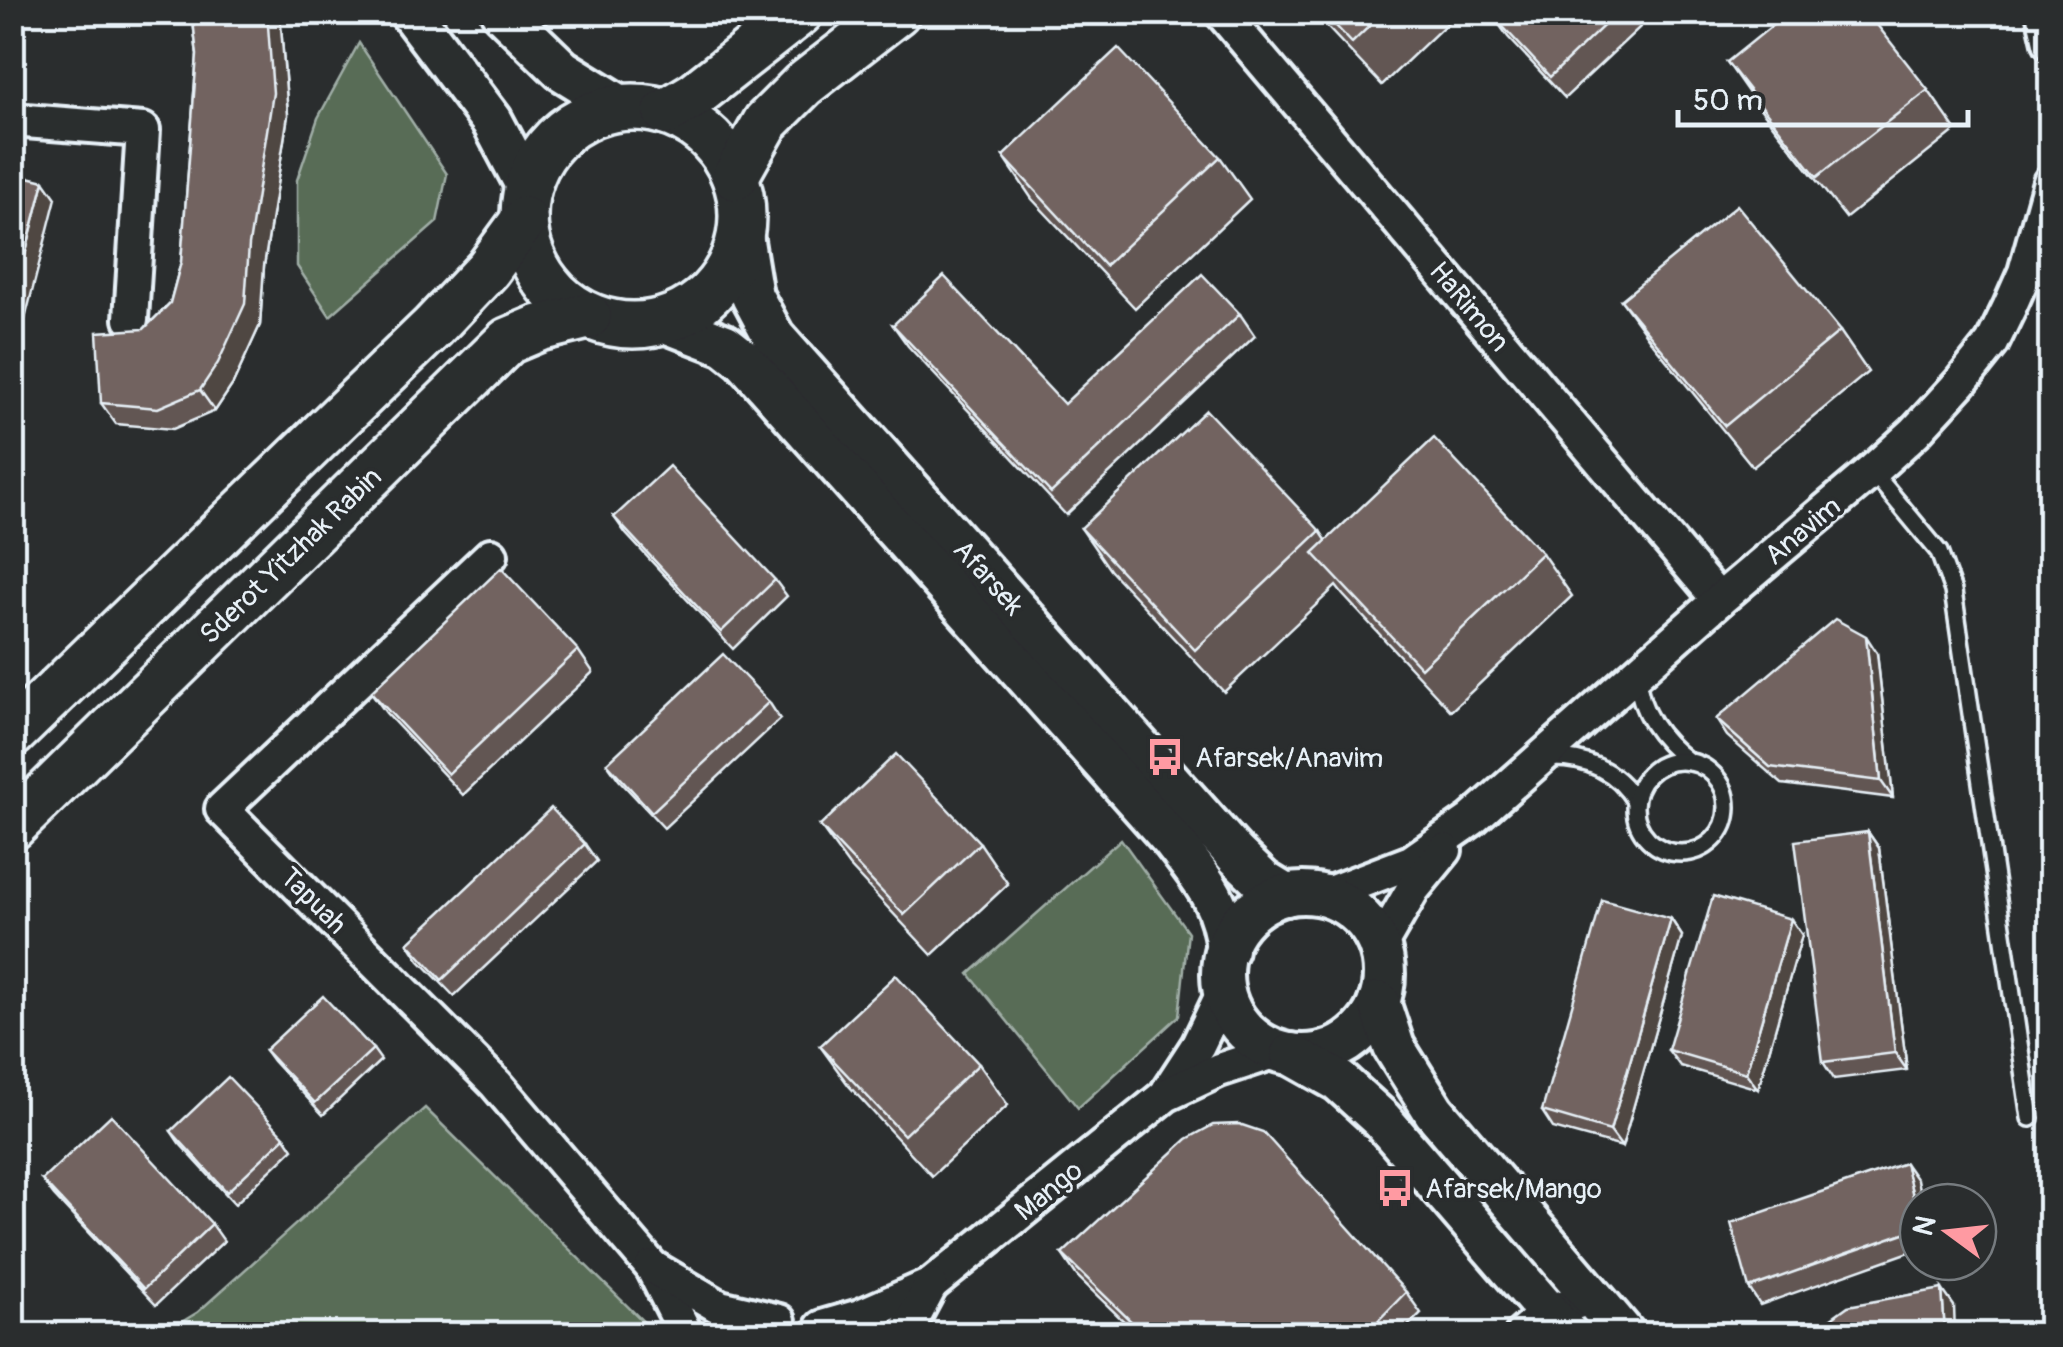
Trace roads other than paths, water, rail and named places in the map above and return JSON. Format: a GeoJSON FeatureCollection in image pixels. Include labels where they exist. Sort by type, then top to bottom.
{"type":"FeatureCollection","features":[{"type":"Feature","properties":{"kind":"main road"},"geometry":{"type":"LineString","coordinates":[[12,734],[433,328],[488,269],[526,204],[541,158],[562,133],[590,115],[644,110],[696,94],[800,12]]}},
{"type":"Feature","properties":{"kind":"main road"},"geometry":{"type":"LineString","coordinates":[[735,177],[766,122],[778,109],[803,84],[897,12]]}},
{"type":"Feature","properties":{"kind":"main road"},"geometry":{"type":"LineString","coordinates":[[526,204],[529,251],[542,278],[563,300],[588,316],[613,324],[638,325],[663,321],[692,308],[716,287],[733,260],[741,229],[742,203],[735,177],[719,149],[695,126],[644,110]]}},
{"type":"Feature","properties":{"kind":"main road","name":"Sderot Yitzhak Rabin"},"geometry":{"type":"LineString","coordinates":[[12,827],[508,342],[539,328],[588,316]]}},
{"type":"Feature","properties":{"kind":"street"},"geometry":{"type":"LineString","coordinates":[[410,12],[512,152],[526,204]]}},
{"type":"Feature","properties":{"kind":"street"},"geometry":{"type":"LineString","coordinates":[[502,12],[562,70],[644,110]]}},
{"type":"Feature","properties":{"kind":"street","name":"HaRimon"},"geometry":{"type":"LineString","coordinates":[[1220,12],[1719,600]]}},
{"type":"Feature","properties":{"kind":"street"},"geometry":{"type":"LineString","coordinates":[[2043,12],[2050,42]]}},
{"type":"Feature","properties":{"kind":"street"},"geometry":{"type":"LineString","coordinates":[[12,120],[143,130],[131,319]]}},
{"type":"Feature","properties":{"kind":"street","name":"Anavim"},"geometry":{"type":"LineString","coordinates":[[1304,896],[1411,862],[1471,820],[1915,432],[1992,344],[2025,272],[2050,182]]}},
{"type":"Feature","properties":{"kind":"street","name":"Afarsek"},"geometry":{"type":"LineString","coordinates":[[741,229],[752,296],[774,337],[1236,855],[1263,881],[1304,896]]}},
{"type":"Feature","properties":{"kind":"street","name":"Afarsek"},"geometry":{"type":"LineString","coordinates":[[663,321],[725,345],[744,360],[1173,841],[1215,898],[1222,913],[1226,949]]}},
{"type":"Feature","properties":{"kind":"street","name":"Tapuah"},"geometry":{"type":"LineString","coordinates":[[491,555],[222,809],[474,1060],[652,1267],[686,1334]]}},
{"type":"Feature","properties":{"kind":"street","name":"Anavim"},"geometry":{"type":"LineString","coordinates":[[1379,948],[1413,889],[1471,820]]}},
{"type":"Feature","properties":{"kind":"street"},"geometry":{"type":"LineString","coordinates":[[1284,1053],[1318,1054],[1344,1044],[1365,1026],[1379,1002],[1384,970],[1379,948],[1358,915],[1304,896],[1266,902],[1249,914],[1226,949],[1224,991],[1242,1028],[1258,1042],[1339,1081],[1382,1120],[1552,1329],[1593,1297]]}},
{"type":"Feature","properties":{"kind":"street","name":"Mango"},"geometry":{"type":"LineString","coordinates":[[1166,1095],[1198,1045],[1224,991]]}},
{"type":"Feature","properties":{"kind":"street"},"geometry":{"type":"LineString","coordinates":[[1379,1002],[1394,1048],[1434,1111],[1624,1334]]}},
{"type":"Feature","properties":{"kind":"street","name":"Mango"},"geometry":{"type":"LineString","coordinates":[[828,1331],[932,1286],[1166,1095],[1219,1070],[1284,1053]]}},
{"type":"Feature","properties":{"kind":"street","name":"Tapuah"},"geometry":{"type":"LineString","coordinates":[[652,1267],[720,1307],[828,1331]]}},
{"type":"Feature","properties":{"kind":"street","name":"Mango"},"geometry":{"type":"LineString","coordinates":[[904,1334],[932,1286]]}},
{"type":"Feature","properties":{"kind":"street"},"geometry":{"type":"LineString","coordinates":[[745,1334],[779,1321]]}},
{"type":"Feature","properties":{"kind":"lane"},"geometry":{"type":"LineString","coordinates":[[1872,471],[1939,552],[1953,592],[2030,1118]]}},
{"type":"Feature","properties":{"kind":"lane"},"geometry":{"type":"LineString","coordinates":[[1540,759],[1583,761],[1618,779],[1635,801],[1641,832],[1652,844],[1681,854],[1710,843],[1721,831],[1727,801],[1715,775],[1689,762],[1653,727],[1640,697],[1637,673]]}},
{"type":"Feature","properties":{"kind":"lane"},"geometry":{"type":"LineString","coordinates":[[1635,801],[1649,774],[1675,761],[1689,762]]}},
{"type":"Feature","properties":{"kind":"place","name":"Afarsek/Anavim"},"geometry":{"type":"Point","coordinates":[1165,757]}},
{"type":"Feature","properties":{"kind":"place","name":"Afarsek/Mango"},"geometry":{"type":"Point","coordinates":[1395,1188]}}]}
